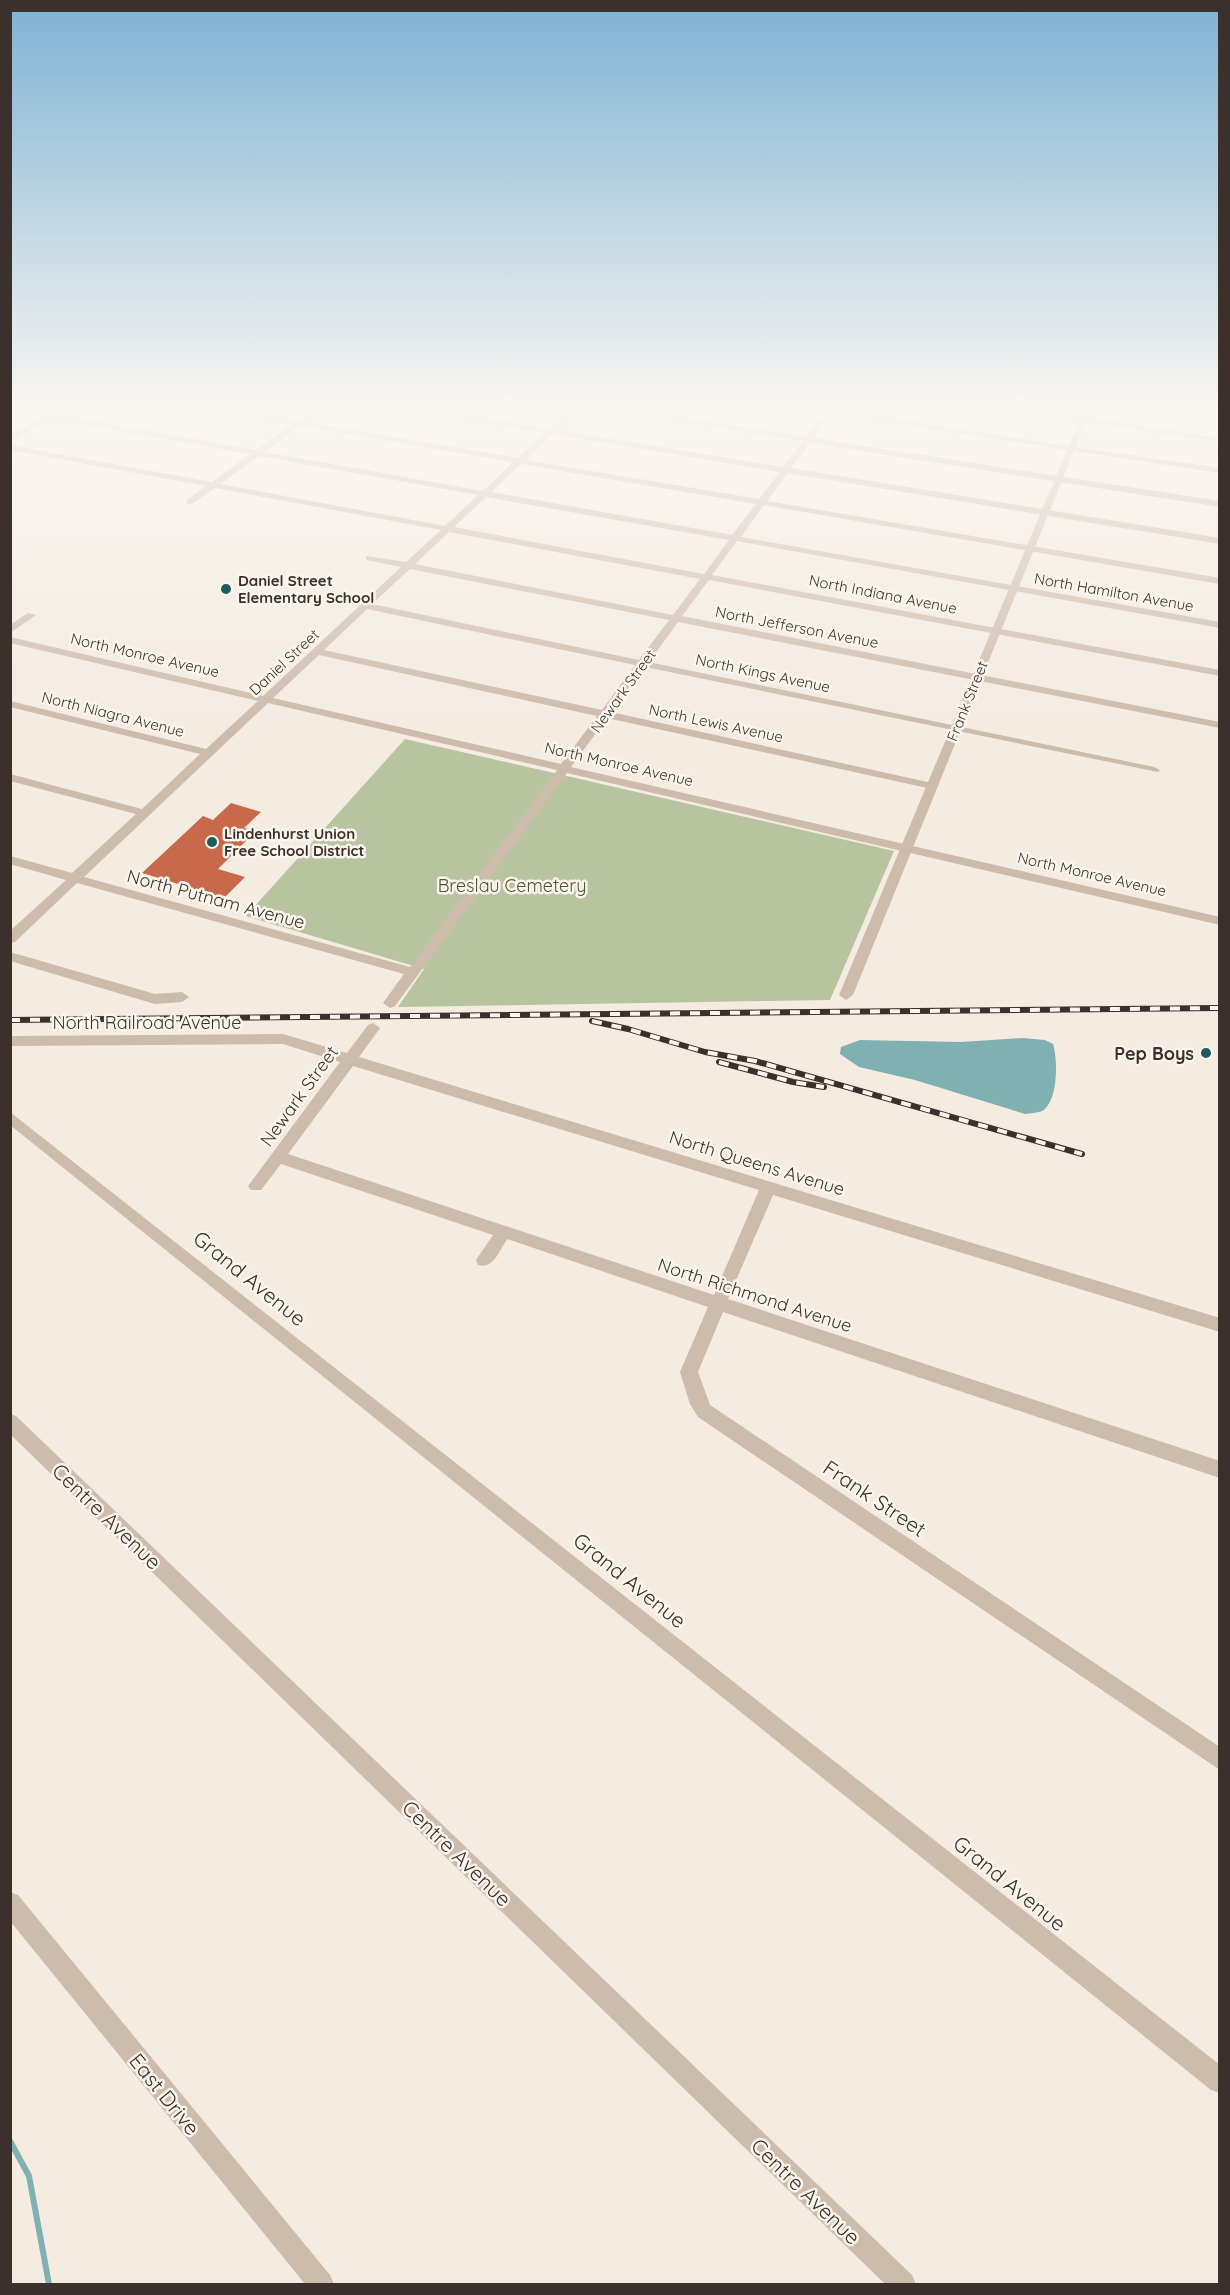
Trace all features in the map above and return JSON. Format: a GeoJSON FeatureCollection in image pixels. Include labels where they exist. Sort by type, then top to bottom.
{"type":"FeatureCollection","features":[{"type":"Feature","properties":{"kind":"street","name":"North Indiana Avenue"},"geometry":{"type":"LineString","coordinates":[[369,513],[1220,673]]}},
{"type":"Feature","properties":{"kind":"street","name":"Daniel Street"},"geometry":{"type":"LineString","coordinates":[[10,939],[464,513]]}},
{"type":"Feature","properties":{"kind":"street","name":"North Hamilton Avenue"},"geometry":{"type":"LineString","coordinates":[[597,513],[1220,625]]}},
{"type":"Feature","properties":{"kind":"street","name":"Newark Street"},"geometry":{"type":"LineString","coordinates":[[390,1004],[753,513]]}},
{"type":"Feature","properties":{"kind":"street"},"geometry":{"type":"LineString","coordinates":[[820,513],[1220,581]]}},
{"type":"Feature","properties":{"kind":"street","name":"Frank Street"},"geometry":{"type":"LineString","coordinates":[[846,995],[1046,513]]}},
{"type":"Feature","properties":{"kind":"street"},"geometry":{"type":"LineString","coordinates":[[1047,513],[1220,541]]}},
{"type":"Feature","properties":{"kind":"street","name":"North Jefferson Avenue"},"geometry":{"type":"LineString","coordinates":[[369,558],[1220,725]]}},
{"type":"Feature","properties":{"kind":"street","name":"North Kings Avenue"},"geometry":{"type":"LineString","coordinates":[[366,606],[1154,770]]}},
{"type":"Feature","properties":{"kind":"street"},"geometry":{"type":"LineString","coordinates":[[10,630],[31,615]]}},
{"type":"Feature","properties":{"kind":"street","name":"North Monroe Avenue"},"geometry":{"type":"LineString","coordinates":[[10,640],[1220,921]]}},
{"type":"Feature","properties":{"kind":"street","name":"North Lewis Avenue"},"geometry":{"type":"LineString","coordinates":[[317,651],[932,786]]}},
{"type":"Feature","properties":{"kind":"street","name":"North Niagra Avenue"},"geometry":{"type":"LineString","coordinates":[[10,704],[208,753]]}},
{"type":"Feature","properties":{"kind":"street"},"geometry":{"type":"LineString","coordinates":[[10,777],[144,813]]}},
{"type":"Feature","properties":{"kind":"street","name":"North Putnam Avenue"},"geometry":{"type":"LineString","coordinates":[[10,860],[412,972]]}},
{"type":"Feature","properties":{"kind":"street"},"geometry":{"type":"LineString","coordinates":[[10,956],[155,999],[182,997]]}},
{"type":"Feature","properties":{"kind":"street","name":"Newark Street"},"geometry":{"type":"LineString","coordinates":[[256,1186],[373,1028]]}},
{"type":"Feature","properties":{"kind":"street","name":"North Queens Avenue"},"geometry":{"type":"LineString","coordinates":[[283,1039],[1220,1325]]}},
{"type":"Feature","properties":{"kind":"street","name":"North Railroad Avenue"},"geometry":{"type":"LineString","coordinates":[[10,1041],[283,1039]]}},
{"type":"Feature","properties":{"kind":"street","name":"Grand Avenue"},"geometry":{"type":"LineString","coordinates":[[10,1118],[1220,2081]]}},
{"type":"Feature","properties":{"kind":"street","name":"North Richmond Avenue"},"geometry":{"type":"LineString","coordinates":[[279,1157],[1220,1470]]}},
{"type":"Feature","properties":{"kind":"street","name":"Frank Street"},"geometry":{"type":"LineString","coordinates":[[768,1187],[689,1372],[699,1404],[704,1411],[1220,1760]]}},
{"type":"Feature","properties":{"kind":"street"},"geometry":{"type":"LineString","coordinates":[[484,1260],[503,1232]]}},
{"type":"Feature","properties":{"kind":"street","name":"Centre Avenue"},"geometry":{"type":"LineString","coordinates":[[10,1422],[903,2284]]}},
{"type":"Feature","properties":{"kind":"street","name":"East Drive"},"geometry":{"type":"LineString","coordinates":[[10,1903],[321,2284]]}},
{"type":"Feature","properties":{"kind":"green space","name":"Breslau Cemetery"},"geometry":{"type":"Polygon","coordinates":[[[405,739],[894,851],[830,1000],[398,1007],[424,969],[246,916],[405,739]]]}},
{"type":"Feature","properties":{"kind":"water"},"geometry":{"type":"Polygon","coordinates":[[[1022,1038],[1045,1040],[1053,1044],[1056,1060],[1056,1079],[1049,1104],[1042,1111],[1025,1114],[915,1080],[859,1067],[840,1054],[841,1047],[860,1040],[961,1042],[1022,1038]]]}},
{"type":"Feature","properties":{"kind":"building"},"geometry":{"type":"Polygon","coordinates":[[[231,803],[261,812],[244,828],[256,831],[218,869],[245,877],[224,898],[142,873],[203,816],[213,820],[231,803]]]}},
{"type":"Feature","properties":{"kind":"waterway"},"geometry":{"type":"LineString","coordinates":[[10,2141],[29,2176],[49,2284]]}},
{"type":"Feature","properties":{"kind":"railway"},"geometry":{"type":"LineString","coordinates":[[10,1020],[1220,1008]]}},
{"type":"Feature","properties":{"kind":"railway"},"geometry":{"type":"LineString","coordinates":[[592,1021],[628,1029],[705,1052],[755,1061],[1082,1154]]}},
{"type":"Feature","properties":{"kind":"railway"},"geometry":{"type":"LineString","coordinates":[[719,1062],[793,1082],[824,1087]]}},
{"type":"Feature","properties":{"kind":"place","name":"Daniel Street Elementary School"},"geometry":{"type":"Point","coordinates":[226,589]}},
{"type":"Feature","properties":{"kind":"place","name":"Lindenhurst Union Free School District"},"geometry":{"type":"Point","coordinates":[212,842]}},
{"type":"Feature","properties":{"kind":"place","name":"Pep Boys"},"geometry":{"type":"Point","coordinates":[1206,1053]}}]}
